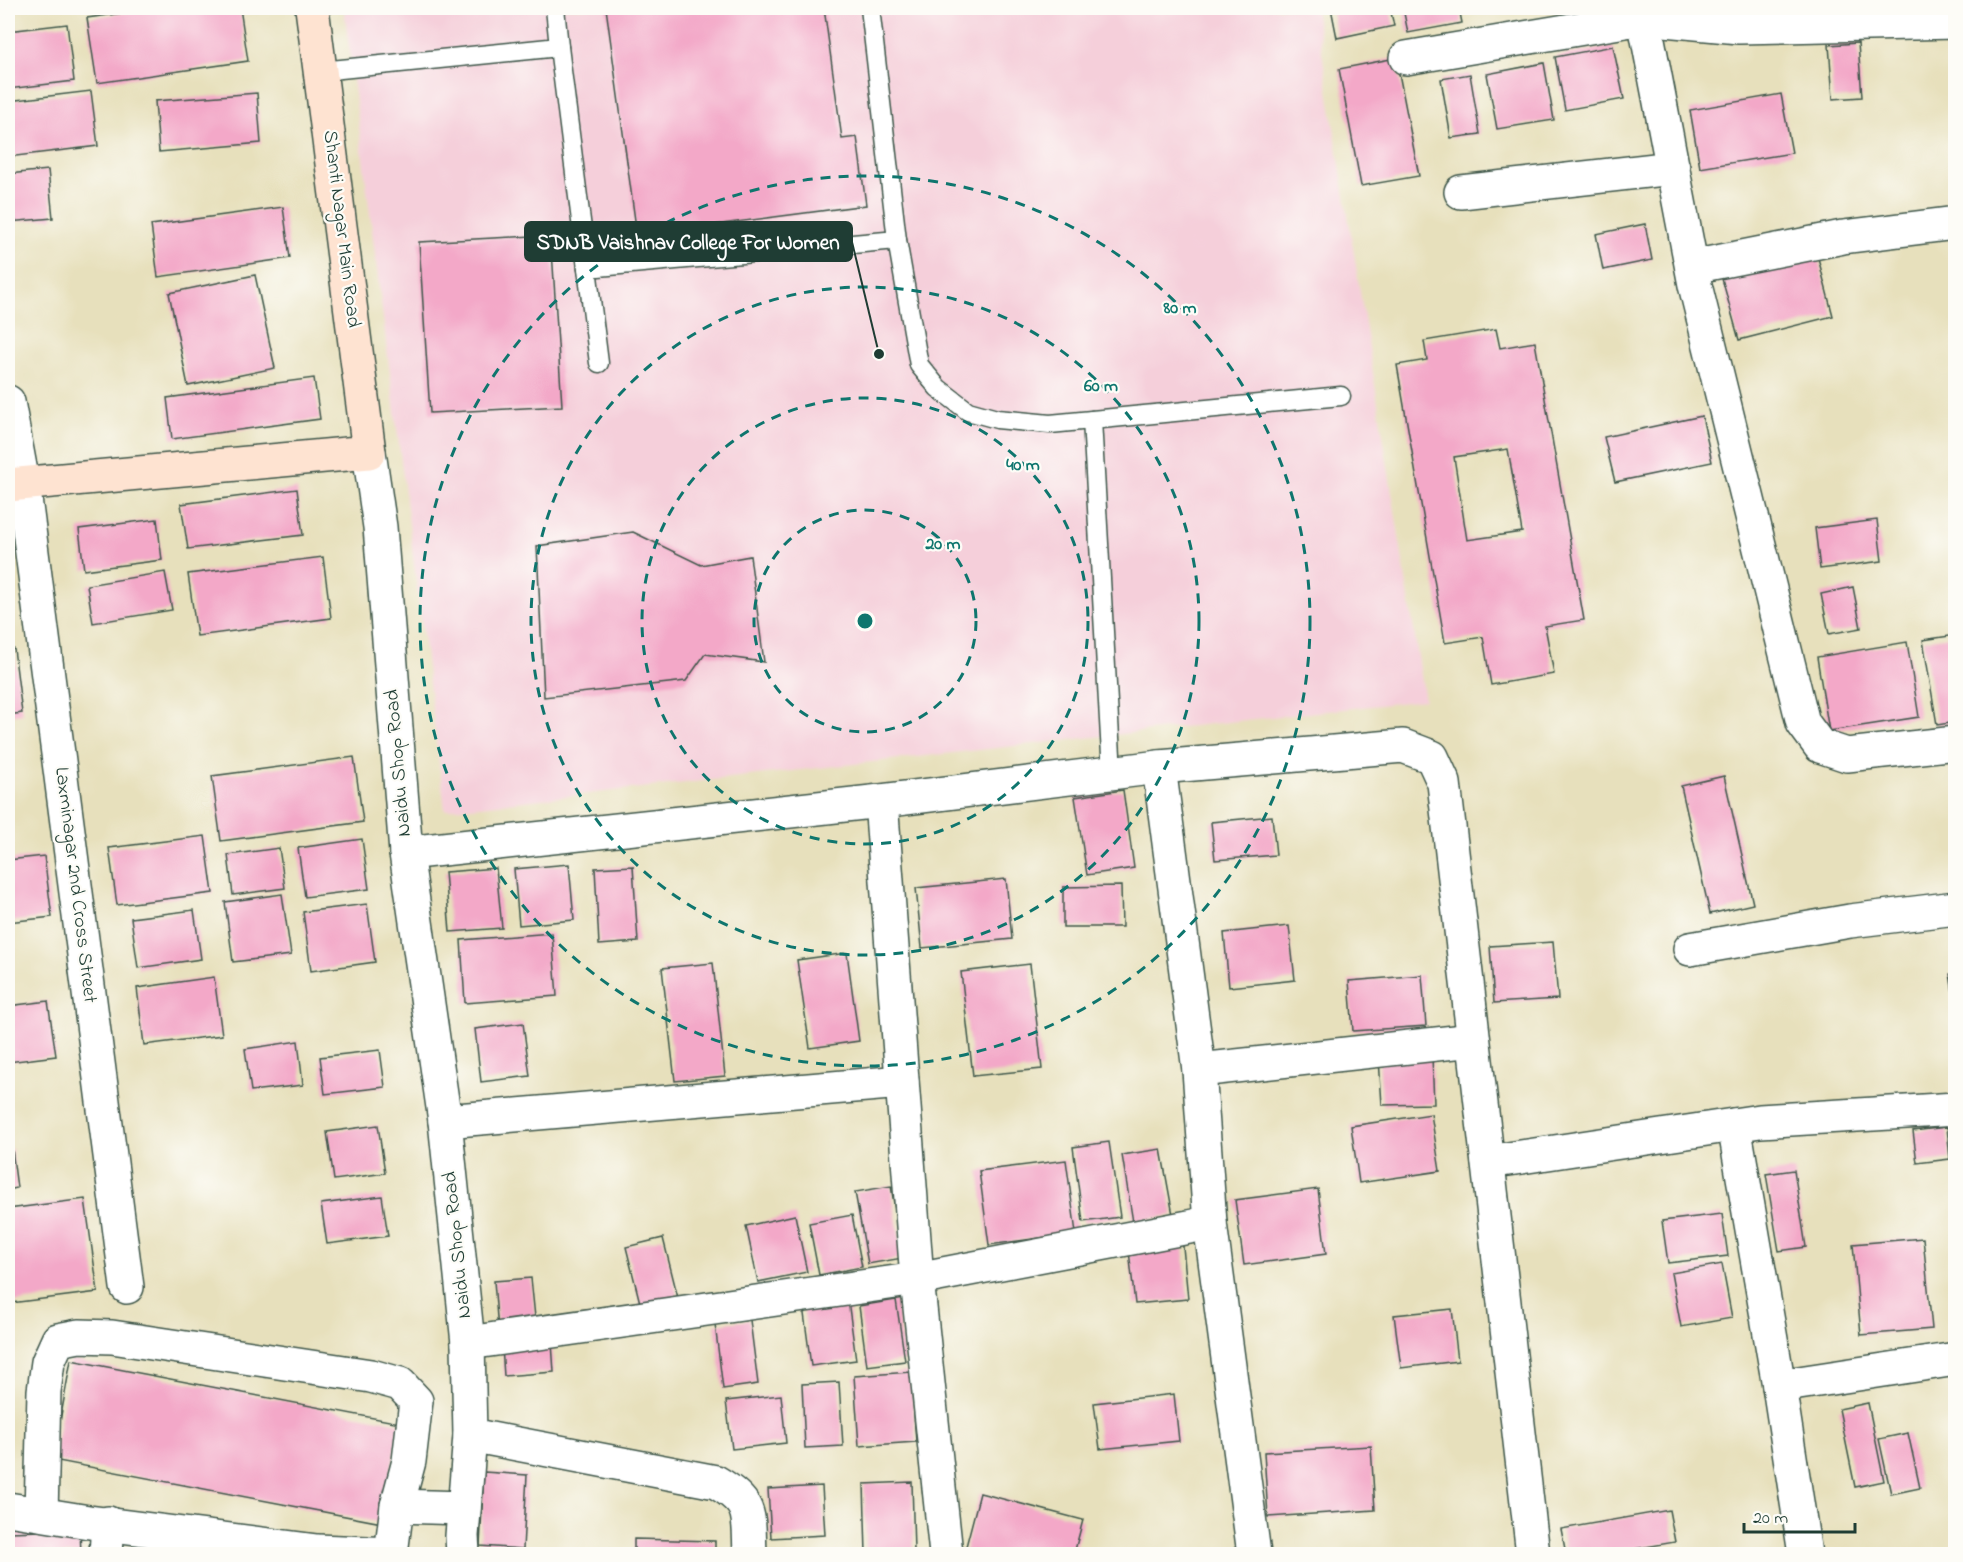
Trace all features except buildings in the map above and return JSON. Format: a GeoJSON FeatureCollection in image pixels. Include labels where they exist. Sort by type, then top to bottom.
{"type":"FeatureCollection","features":[{"type":"Feature","properties":{"kind":"street","name":"Shanti Nagar Main Road"},"geometry":{"type":"LineString","coordinates":[[312,8],[369,452]]}},
{"type":"Feature","properties":{"kind":"street"},"geometry":{"type":"LineString","coordinates":[[1406,58],[1643,13],[1739,27],[1956,22]]}},
{"type":"Feature","properties":{"kind":"street"},"geometry":{"type":"LineString","coordinates":[[1643,13],[1692,267],[1803,723],[1820,746],[1847,755],[1956,743]]}},
{"type":"Feature","properties":{"kind":"street"},"geometry":{"type":"LineString","coordinates":[[1461,192],[1673,168]]}},
{"type":"Feature","properties":{"kind":"street"},"geometry":{"type":"LineString","coordinates":[[1692,267],[1844,237],[1956,223]]}},
{"type":"Feature","properties":{"kind":"street","name":"Laxminagar 2nd Cross Street"},"geometry":{"type":"LineString","coordinates":[[8,402],[15,484],[127,1287]]}},
{"type":"Feature","properties":{"kind":"street"},"geometry":{"type":"LineString","coordinates":[[15,484],[369,452]]}},
{"type":"Feature","properties":{"kind":"street","name":"Naidu Shop Road"},"geometry":{"type":"LineString","coordinates":[[369,452],[380,527],[406,853],[445,1121],[468,1359],[470,1427],[463,1554]]}},
{"type":"Feature","properties":{"kind":"street"},"geometry":{"type":"LineString","coordinates":[[406,853],[881,801],[1159,767],[1402,746],[1432,757],[1444,783],[1533,1554]]}},
{"type":"Feature","properties":{"kind":"street"},"geometry":{"type":"LineString","coordinates":[[1159,767],[1199,1070],[1210,1223],[1254,1554]]}},
{"type":"Feature","properties":{"kind":"street"},"geometry":{"type":"LineString","coordinates":[[881,801],[917,1280],[946,1554]]}},
{"type":"Feature","properties":{"kind":"street"},"geometry":{"type":"LineString","coordinates":[[1690,949],[1850,921],[1956,908]]}},
{"type":"Feature","properties":{"kind":"street"},"geometry":{"type":"LineString","coordinates":[[1199,1070],[1473,1040]]}},
{"type":"Feature","properties":{"kind":"street"},"geometry":{"type":"LineString","coordinates":[[445,1121],[902,1082]]}},
{"type":"Feature","properties":{"kind":"street"},"geometry":{"type":"LineString","coordinates":[[1488,1162],[1760,1121],[1956,1108]]}},
{"type":"Feature","properties":{"kind":"street"},"geometry":{"type":"LineString","coordinates":[[1734,1125],[1805,1554]]}},
{"type":"Feature","properties":{"kind":"street"},"geometry":{"type":"LineString","coordinates":[[468,1359],[917,1280],[1210,1223]]}},
{"type":"Feature","properties":{"kind":"street"},"geometry":{"type":"LineString","coordinates":[[8,1509],[40,1514],[107,1539],[317,1553],[392,1554],[410,1507],[409,1461],[416,1401],[400,1384],[371,1376],[112,1337],[79,1336],[58,1340],[48,1362],[44,1391],[40,1514]]}},
{"type":"Feature","properties":{"kind":"street"},"geometry":{"type":"LineString","coordinates":[[1779,1386],[1956,1359]]}},
{"type":"Feature","properties":{"kind":"street"},"geometry":{"type":"LineString","coordinates":[[470,1427],[716,1482],[734,1493],[748,1511],[750,1554]]}},
{"type":"Feature","properties":{"kind":"street"},"geometry":{"type":"LineString","coordinates":[[410,1507],[464,1509]]}},
{"type":"Feature","properties":{"kind":"lane"},"geometry":{"type":"LineString","coordinates":[[555,8],[599,363]]}},
{"type":"Feature","properties":{"kind":"lane"},"geometry":{"type":"LineString","coordinates":[[870,8],[897,240],[920,365],[938,388],[968,411],[997,419],[1050,424],[1341,396]]}},
{"type":"Feature","properties":{"kind":"lane"},"geometry":{"type":"LineString","coordinates":[[321,71],[559,47]]}},
{"type":"Feature","properties":{"kind":"lane"},"geometry":{"type":"LineString","coordinates":[[587,268],[897,240]]}},
{"type":"Feature","properties":{"kind":"lane"},"geometry":{"type":"LineString","coordinates":[[1092,420],[1112,773]]}},
{"type":"Feature","properties":{"kind":"shaded area"},"geometry":{"type":"Polygon","coordinates":[[[344,8],[1315,8],[1425,700],[445,810],[344,8]]]}},
{"type":"Feature","properties":{"kind":"place","name":"SDNB Vaishnav College For Women"},"geometry":{"type":"Point","coordinates":[879,354]}}]}
